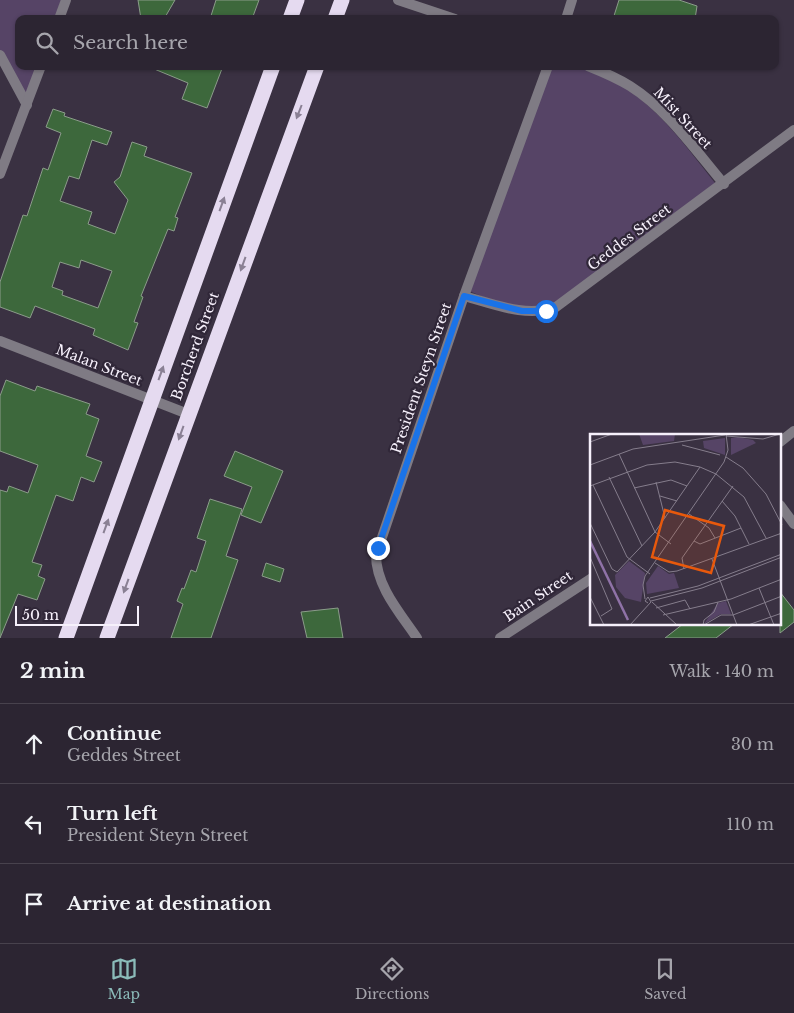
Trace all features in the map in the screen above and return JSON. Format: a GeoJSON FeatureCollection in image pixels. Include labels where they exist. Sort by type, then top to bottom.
{"type":"FeatureCollection","features":[{"type":"Feature","properties":{"kind":"highway"},"geometry":{"type":"LineString","coordinates":[[291,15],[297,0]]}},
{"type":"Feature","properties":{"kind":"highway"},"geometry":{"type":"LineString","coordinates":[[336,15],[342,0]]}},
{"type":"Feature","properties":{"kind":"highway","name":"Borcherd Street"},"geometry":{"type":"LineString","coordinates":[[66,638],[272,70]]}},
{"type":"Feature","properties":{"kind":"highway","name":"Borcherd Street"},"geometry":{"type":"LineString","coordinates":[[108,638],[188,414],[316,70]]}},
{"type":"Feature","properties":{"kind":"street"},"geometry":{"type":"LineString","coordinates":[[60,15],[66,0]]}},
{"type":"Feature","properties":{"kind":"street"},"geometry":{"type":"LineString","coordinates":[[398,0],[442,15]]}},
{"type":"Feature","properties":{"kind":"street"},"geometry":{"type":"LineString","coordinates":[[567,15],[572,0]]}},
{"type":"Feature","properties":{"kind":"street"},"geometry":{"type":"LineString","coordinates":[[0,55],[27,105]]}},
{"type":"Feature","properties":{"kind":"street"},"geometry":{"type":"LineString","coordinates":[[0,174],[40,70]]}},
{"type":"Feature","properties":{"kind":"street","name":"President Steyn Street"},"geometry":{"type":"LineString","coordinates":[[417,638],[385,588],[378,570],[376,555],[464,296],[547,70]]}},
{"type":"Feature","properties":{"kind":"street","name":"Mist Street"},"geometry":{"type":"LineString","coordinates":[[598,70],[619,79],[644,96],[670,120],[724,184]]}},
{"type":"Feature","properties":{"kind":"street","name":"Geddes Street"},"geometry":{"type":"LineString","coordinates":[[464,296],[509,308],[535,312],[556,307],[724,184],[794,130]]}},
{"type":"Feature","properties":{"kind":"street","name":"Malan Street"},"geometry":{"type":"LineString","coordinates":[[0,341],[188,414]]}},
{"type":"Feature","properties":{"kind":"street"},"geometry":{"type":"LineString","coordinates":[[782,440],[794,431]]}},
{"type":"Feature","properties":{"kind":"street"},"geometry":{"type":"LineString","coordinates":[[782,508],[794,524]]}},
{"type":"Feature","properties":{"kind":"street","name":"Bain Street"},"geometry":{"type":"LineString","coordinates":[[500,638],[590,579]]}},
{"type":"Feature","properties":{"kind":"shaded area"},"geometry":{"type":"Polygon","coordinates":[[[0,0],[61,0],[56,15],[15,15],[15,70],[37,70],[26,99],[0,52],[0,0]]]}},
{"type":"Feature","properties":{"kind":"shaded area"},"geometry":{"type":"Polygon","coordinates":[[[550,70],[587,70],[622,86],[641,99],[674,132],[719,188],[560,308],[542,316],[523,313],[469,291],[550,70]]]}},
{"type":"Feature","properties":{"kind":"building"},"geometry":{"type":"Polygon","coordinates":[[[138,0],[175,0],[166,15],[140,15],[138,0]]]}},
{"type":"Feature","properties":{"kind":"building"},"geometry":{"type":"Polygon","coordinates":[[[216,0],[259,0],[253,15],[211,15],[216,0]]]}},
{"type":"Feature","properties":{"kind":"building"},"geometry":{"type":"Polygon","coordinates":[[[619,0],[679,0],[697,6],[696,15],[614,15],[619,0]]]}},
{"type":"Feature","properties":{"kind":"building"},"geometry":{"type":"Polygon","coordinates":[[[157,70],[221,70],[207,108],[182,99],[188,83],[157,70]]]}},
{"type":"Feature","properties":{"kind":"building"},"geometry":{"type":"Polygon","coordinates":[[[53,109],[65,113],[64,116],[112,132],[107,145],[92,140],[79,179],[69,176],[60,201],[92,212],[88,224],[115,234],[128,200],[114,182],[120,177],[132,142],[147,147],[144,156],[192,173],[175,217],[178,218],[174,231],[168,229],[141,296],[143,297],[134,322],[138,323],[128,350],[93,335],[95,329],[35,306],[30,318],[0,307],[0,282],[23,215],[27,216],[43,168],[48,170],[61,133],[46,127],[53,109]],[[81,260],[79,268],[60,262],[52,287],[63,291],[62,295],[98,308],[112,271],[81,260]]]}},
{"type":"Feature","properties":{"kind":"building"},"geometry":{"type":"Polygon","coordinates":[[[6,380],[35,391],[37,386],[90,404],[86,414],[99,419],[86,456],[102,462],[94,482],[81,477],[73,501],[56,495],[32,562],[42,565],[38,576],[45,579],[37,600],[18,594],[0,638],[0,490],[7,492],[9,486],[28,493],[38,465],[0,451],[0,396],[6,380]]]}},
{"type":"Feature","properties":{"kind":"building"},"geometry":{"type":"Polygon","coordinates":[[[235,451],[283,471],[261,523],[241,515],[252,487],[224,476],[235,451]]]}},
{"type":"Feature","properties":{"kind":"building"},"geometry":{"type":"Polygon","coordinates":[[[210,499],[242,509],[226,556],[238,560],[211,638],[171,638],[183,604],[177,601],[191,570],[196,572],[206,541],[197,538],[210,499]]]}},
{"type":"Feature","properties":{"kind":"building"},"geometry":{"type":"Polygon","coordinates":[[[266,563],[284,569],[280,582],[262,576],[266,563]]]}},
{"type":"Feature","properties":{"kind":"building"},"geometry":{"type":"Polygon","coordinates":[[[782,595],[794,610],[794,622],[780,633],[780,626],[782,626],[782,595]]]}},
{"type":"Feature","properties":{"kind":"building"},"geometry":{"type":"Polygon","coordinates":[[[338,608],[343,638],[307,638],[301,612],[338,608]]]}},
{"type":"Feature","properties":{"kind":"building"},"geometry":{"type":"Polygon","coordinates":[[[680,626],[731,626],[716,638],[665,638],[680,626]]]}},
{"type":"Feature","properties":{"kind":"route"},"geometry":{"type":"LineString","coordinates":[[378,548],[464,296],[522,311],[546,311]]}}]}
